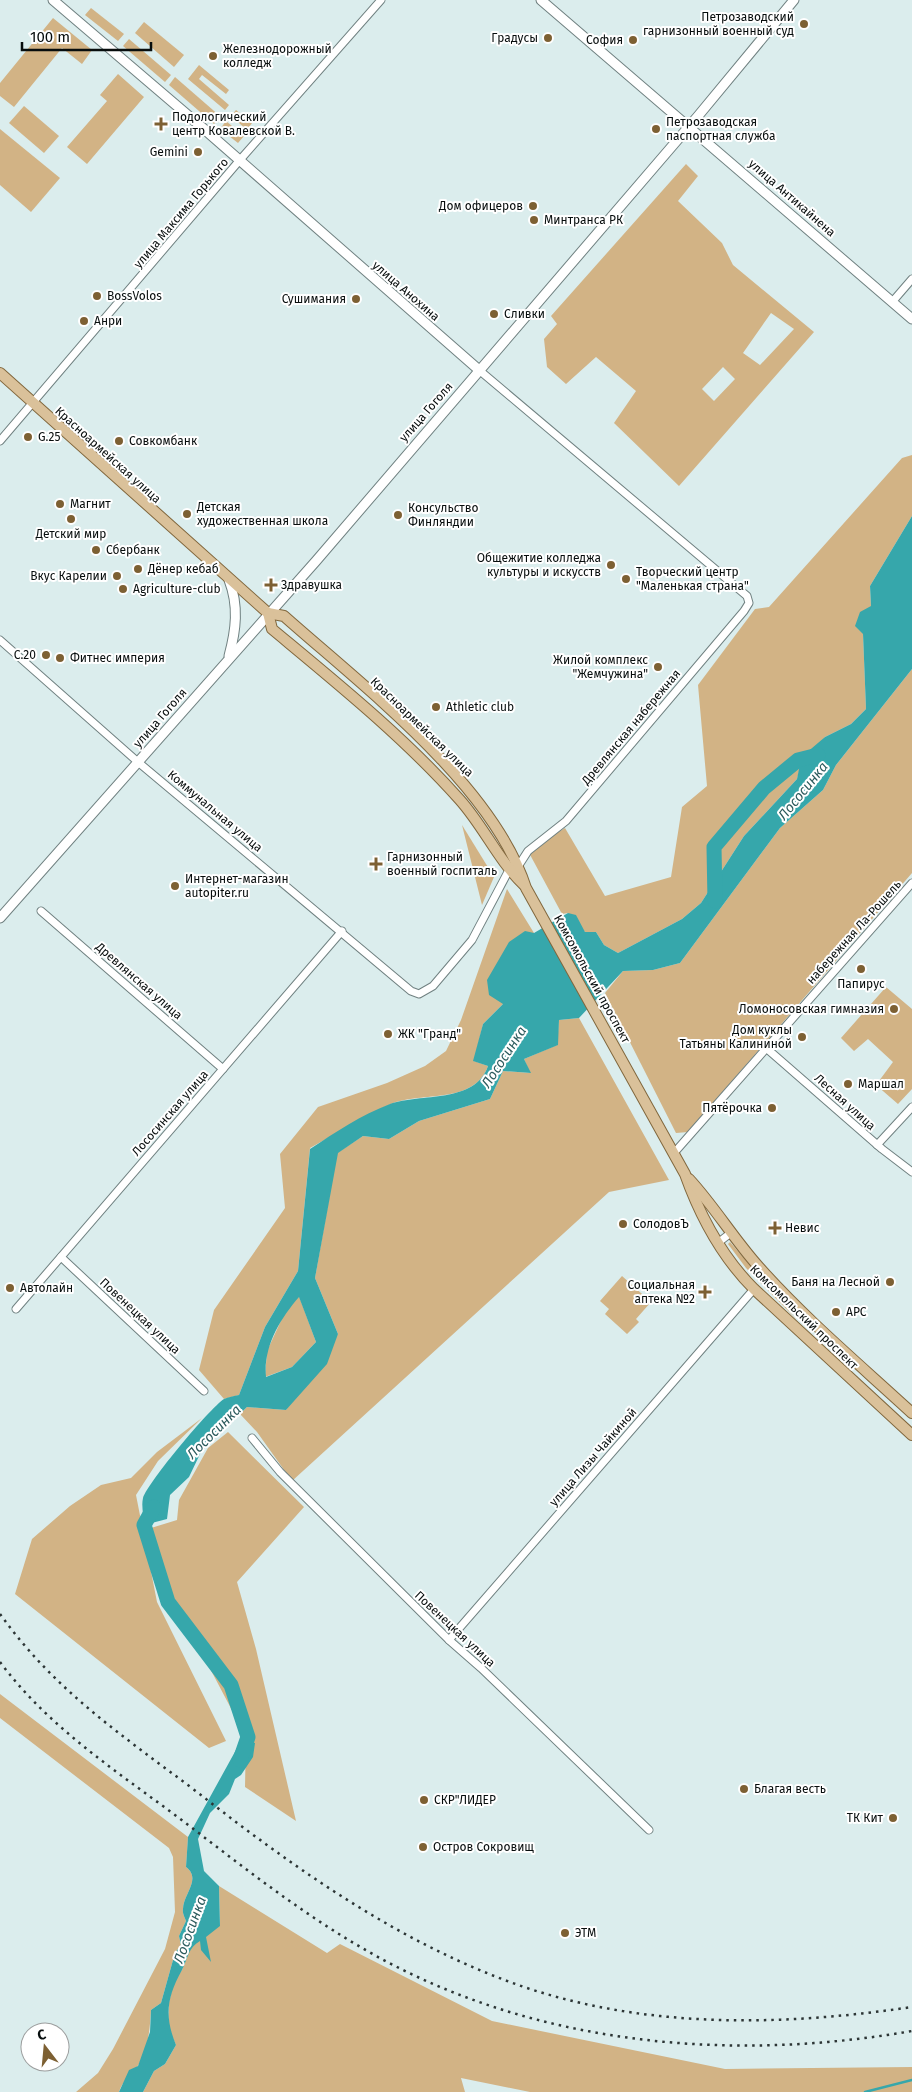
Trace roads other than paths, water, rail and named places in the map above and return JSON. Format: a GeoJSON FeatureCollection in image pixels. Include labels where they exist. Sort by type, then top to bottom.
{"type":"FeatureCollection","features":[{"type":"Feature","properties":{"kind":"main road","name":"улица Анохина"},"geometry":{"type":"LineString","coordinates":[[53,0],[204,129],[479,370]]}},
{"type":"Feature","properties":{"kind":"main road","name":"улица Антикайнена"},"geometry":{"type":"LineString","coordinates":[[541,0],[912,319]]}},
{"type":"Feature","properties":{"kind":"main road","name":"улица Гоголя"},"geometry":{"type":"LineString","coordinates":[[0,918],[479,370],[689,126],[794,0]]}},
{"type":"Feature","properties":{"kind":"main road","name":"Красноармейская улица"},"geometry":{"type":"LineString","coordinates":[[0,374],[229,580],[268,613],[284,616],[424,743],[472,794],[495,826],[519,865],[526,888]]}},
{"type":"Feature","properties":{"kind":"main road"},"geometry":{"type":"LineString","coordinates":[[228,659],[237,619],[234,592],[229,580]]}},
{"type":"Feature","properties":{"kind":"main road","name":"Красноармейская улица"},"geometry":{"type":"LineString","coordinates":[[268,613],[272,629],[385,724],[432,770],[461,802],[509,870],[526,888],[534,901]]}},
{"type":"Feature","properties":{"kind":"main road","name":"Комсомольский проспект"},"geometry":{"type":"LineString","coordinates":[[534,901],[674,1153],[685,1174],[696,1204],[742,1277],[912,1435]]}},
{"type":"Feature","properties":{"kind":"main road","name":"Комсомольский проспект"},"geometry":{"type":"LineString","coordinates":[[685,1174],[756,1264],[797,1309],[912,1413]]}},
{"type":"Feature","properties":{"kind":"street","name":"улица Максима Горького"},"geometry":{"type":"LineString","coordinates":[[2,436],[34,403],[239,161],[381,0]]}},
{"type":"Feature","properties":{"kind":"street"},"geometry":{"type":"LineString","coordinates":[[893,301],[912,279]]}},
{"type":"Feature","properties":{"kind":"street","name":"улица Анохина"},"geometry":{"type":"LineString","coordinates":[[479,370],[747,596]]}},
{"type":"Feature","properties":{"kind":"street","name":"Древлянская набережная"},"geometry":{"type":"LineString","coordinates":[[519,865],[528,852],[566,821],[744,611],[748,603],[747,596]]}},
{"type":"Feature","properties":{"kind":"street","name":"Коммунальная улица"},"geometry":{"type":"LineString","coordinates":[[0,640],[138,762],[342,931],[411,991],[418,994],[433,986],[472,940],[509,870]]}},
{"type":"Feature","properties":{"kind":"street","name":"набережная Ла-Рошель"},"geometry":{"type":"LineString","coordinates":[[674,1153],[765,1047],[912,883]]}},
{"type":"Feature","properties":{"kind":"street","name":"Древлянская улица"},"geometry":{"type":"LineString","coordinates":[[40,911],[223,1069]]}},
{"type":"Feature","properties":{"kind":"street","name":"Лососинская улица"},"geometry":{"type":"LineString","coordinates":[[16,1309],[342,931]]}},
{"type":"Feature","properties":{"kind":"street","name":"Лесная улица"},"geometry":{"type":"LineString","coordinates":[[765,1047],[912,1172]]}},
{"type":"Feature","properties":{"kind":"street"},"geometry":{"type":"LineString","coordinates":[[878,1145],[912,1107]]}},
{"type":"Feature","properties":{"kind":"street"},"geometry":{"type":"LineString","coordinates":[[719,1242],[732,1232]]}},
{"type":"Feature","properties":{"kind":"street","name":"Повенецкая улица"},"geometry":{"type":"LineString","coordinates":[[61,1257],[204,1391]]}},
{"type":"Feature","properties":{"kind":"street","name":"улица Лизы Чайкиной"},"geometry":{"type":"LineString","coordinates":[[449,1640],[754,1289]]}},
{"type":"Feature","properties":{"kind":"street","name":"Повенецкая улица"},"geometry":{"type":"LineString","coordinates":[[252,1438],[280,1472],[449,1640],[481,1668],[649,1830]]}},
{"type":"Feature","properties":{"kind":"water"},"geometry":{"type":"Polygon","coordinates":[[[912,516],[912,669],[836,765],[823,790],[780,828],[680,963],[653,970],[623,971],[579,1018],[559,1020],[558,1045],[524,1059],[531,1073],[503,1071],[490,1099],[419,1121],[389,1139],[363,1136],[338,1153],[315,1278],[338,1334],[327,1364],[286,1410],[247,1407],[201,1452],[189,1477],[170,1495],[167,1519],[144,1525],[142,1501],[148,1489],[167,1462],[216,1405],[224,1399],[239,1395],[265,1327],[298,1271],[310,1149],[349,1124],[379,1108],[403,1101],[459,1092],[472,1086],[481,1078],[488,1066],[473,1061],[483,1024],[503,1004],[489,995],[487,980],[509,942],[525,931],[534,933],[568,913],[576,915],[585,932],[596,932],[604,945],[618,953],[682,919],[701,903],[744,836],[797,779],[800,764],[798,760],[825,737],[851,724],[866,709],[863,634],[855,626],[860,612],[871,606],[870,586],[912,516]],[[299,1297],[285,1315],[274,1334],[267,1355],[266,1377],[292,1367],[316,1342],[299,1297]]]}},
{"type":"Feature","properties":{"kind":"water"},"geometry":{"type":"Polygon","coordinates":[[[242,1739],[255,1743],[253,1757],[241,1775],[235,1779],[229,1794],[210,1813],[198,1839],[204,1871],[219,1886],[220,1926],[206,1937],[211,1962],[201,1950],[200,1941],[189,1954],[170,1998],[170,2025],[176,2045],[165,2064],[154,2071],[143,2092],[119,2092],[129,2070],[138,2066],[150,2032],[151,2010],[161,2003],[175,1953],[181,1945],[179,1936],[186,1921],[183,1912],[184,1903],[192,1882],[190,1872],[186,1867],[188,1837],[242,1739]]]}},
{"type":"Feature","properties":{"kind":"waterway","name":"Лососинка"},"geometry":{"type":"LineString","coordinates":[[715,901],[714,847],[764,788],[798,760],[818,755]]}},
{"type":"Feature","properties":{"kind":"waterway","name":"Лососинка"},"geometry":{"type":"LineString","coordinates":[[154,1507],[144,1525],[168,1602],[231,1685],[248,1737],[240,1760]]}},
{"type":"Feature","properties":{"kind":"waterway"},"geometry":{"type":"LineString","coordinates":[[865,2092],[912,2080]]}},
{"type":"Feature","properties":{"kind":"railway"},"geometry":{"type":"LineString","coordinates":[[0,1614],[21,1642],[67,1690],[116,1731],[235,1821],[312,1877],[352,1903],[436,1950],[479,1970],[524,1987],[571,2001],[619,2011],[668,2017],[716,2020],[815,2018],[912,2007]]}},
{"type":"Feature","properties":{"kind":"railway"},"geometry":{"type":"LineString","coordinates":[[0,1662],[19,1686],[62,1728],[109,1767],[260,1880],[368,1952],[457,1994],[520,2015],[584,2030],[649,2040],[715,2045],[781,2045],[847,2040],[912,2031]]}},
{"type":"Feature","properties":{"kind":"place","name":"Петрозаводский гарнизонный военный суд"},"geometry":{"type":"Point","coordinates":[804,24]}},
{"type":"Feature","properties":{"kind":"place","name":"Градусы"},"geometry":{"type":"Point","coordinates":[548,38]}},
{"type":"Feature","properties":{"kind":"place","name":"София"},"geometry":{"type":"Point","coordinates":[633,40]}},
{"type":"Feature","properties":{"kind":"place","name":"Железнодорожный колледж"},"geometry":{"type":"Point","coordinates":[213,56]}},
{"type":"Feature","properties":{"kind":"place","name":"Подологический центр Ковалевской В."},"geometry":{"type":"Point","coordinates":[161,124]}},
{"type":"Feature","properties":{"kind":"place","name":"Петрозаводская паспортная служба"},"geometry":{"type":"Point","coordinates":[656,129]}},
{"type":"Feature","properties":{"kind":"place","name":"Gemini"},"geometry":{"type":"Point","coordinates":[198,152]}},
{"type":"Feature","properties":{"kind":"place","name":"Дом офицеров"},"geometry":{"type":"Point","coordinates":[533,206]}},
{"type":"Feature","properties":{"kind":"place","name":"Минтранса РК"},"geometry":{"type":"Point","coordinates":[534,220]}},
{"type":"Feature","properties":{"kind":"place","name":"BossVolos"},"geometry":{"type":"Point","coordinates":[97,296]}},
{"type":"Feature","properties":{"kind":"place","name":"Сушимания"},"geometry":{"type":"Point","coordinates":[356,299]}},
{"type":"Feature","properties":{"kind":"place","name":"Сливки"},"geometry":{"type":"Point","coordinates":[494,314]}},
{"type":"Feature","properties":{"kind":"place","name":"Анри"},"geometry":{"type":"Point","coordinates":[84,321]}},
{"type":"Feature","properties":{"kind":"place","name":"G.25"},"geometry":{"type":"Point","coordinates":[28,437]}},
{"type":"Feature","properties":{"kind":"place","name":"Совкомбанк"},"geometry":{"type":"Point","coordinates":[119,441]}},
{"type":"Feature","properties":{"kind":"place","name":"Магнит"},"geometry":{"type":"Point","coordinates":[60,504]}},
{"type":"Feature","properties":{"kind":"place","name":"Детская художественная школа"},"geometry":{"type":"Point","coordinates":[187,514]}},
{"type":"Feature","properties":{"kind":"place","name":"Консульство Финляндии"},"geometry":{"type":"Point","coordinates":[398,515]}},
{"type":"Feature","properties":{"kind":"place","name":"Детский мир"},"geometry":{"type":"Point","coordinates":[71,519]}},
{"type":"Feature","properties":{"kind":"place","name":"Сбербанк"},"geometry":{"type":"Point","coordinates":[96,550]}},
{"type":"Feature","properties":{"kind":"place","name":"Общежитие колледжа культуры и искусств"},"geometry":{"type":"Point","coordinates":[611,565]}},
{"type":"Feature","properties":{"kind":"place","name":"Дёнер кебаб"},"geometry":{"type":"Point","coordinates":[138,569]}},
{"type":"Feature","properties":{"kind":"place","name":"Вкус Карелии"},"geometry":{"type":"Point","coordinates":[117,576]}},
{"type":"Feature","properties":{"kind":"place","name":"Творческий центр \"Маленькая страна\""},"geometry":{"type":"Point","coordinates":[626,579]}},
{"type":"Feature","properties":{"kind":"place","name":"Здравушка"},"geometry":{"type":"Point","coordinates":[271,585]}},
{"type":"Feature","properties":{"kind":"place","name":"Agriculture-club"},"geometry":{"type":"Point","coordinates":[123,589]}},
{"type":"Feature","properties":{"kind":"place","name":"C.20"},"geometry":{"type":"Point","coordinates":[46,655]}},
{"type":"Feature","properties":{"kind":"place","name":"Фитнес империя"},"geometry":{"type":"Point","coordinates":[60,658]}},
{"type":"Feature","properties":{"kind":"place","name":"Жилой комплекс \"Жемчужина\""},"geometry":{"type":"Point","coordinates":[658,667]}},
{"type":"Feature","properties":{"kind":"place","name":"Athletic club"},"geometry":{"type":"Point","coordinates":[436,707]}},
{"type":"Feature","properties":{"kind":"place","name":"Гарнизонный военный госпиталь"},"geometry":{"type":"Point","coordinates":[376,864]}},
{"type":"Feature","properties":{"kind":"place","name":"Интернет-магазин autopiter.ru"},"geometry":{"type":"Point","coordinates":[175,886]}},
{"type":"Feature","properties":{"kind":"place","name":"Папирус"},"geometry":{"type":"Point","coordinates":[861,969]}},
{"type":"Feature","properties":{"kind":"place","name":"Ломоносовская гимназия"},"geometry":{"type":"Point","coordinates":[894,1009]}},
{"type":"Feature","properties":{"kind":"place","name":"ЖК \"Гранд\""},"geometry":{"type":"Point","coordinates":[388,1034]}},
{"type":"Feature","properties":{"kind":"place","name":"Дом куклы Татьяны Калининой"},"geometry":{"type":"Point","coordinates":[802,1037]}},
{"type":"Feature","properties":{"kind":"place","name":"Маршал"},"geometry":{"type":"Point","coordinates":[848,1084]}},
{"type":"Feature","properties":{"kind":"place","name":"Пятёрочка"},"geometry":{"type":"Point","coordinates":[772,1108]}},
{"type":"Feature","properties":{"kind":"place","name":"СолодовЪ"},"geometry":{"type":"Point","coordinates":[623,1224]}},
{"type":"Feature","properties":{"kind":"place","name":"Невис"},"geometry":{"type":"Point","coordinates":[775,1228]}},
{"type":"Feature","properties":{"kind":"place","name":"Баня на Лесной"},"geometry":{"type":"Point","coordinates":[890,1282]}},
{"type":"Feature","properties":{"kind":"place","name":"Автолайн"},"geometry":{"type":"Point","coordinates":[10,1288]}},
{"type":"Feature","properties":{"kind":"place","name":"Социальная аптека №2"},"geometry":{"type":"Point","coordinates":[705,1292]}},
{"type":"Feature","properties":{"kind":"place","name":"АРС"},"geometry":{"type":"Point","coordinates":[836,1312]}},
{"type":"Feature","properties":{"kind":"place","name":"Благая весть"},"geometry":{"type":"Point","coordinates":[744,1789]}},
{"type":"Feature","properties":{"kind":"place","name":"СКР\"ЛИДЕР"},"geometry":{"type":"Point","coordinates":[424,1800]}},
{"type":"Feature","properties":{"kind":"place","name":"ТК Кит"},"geometry":{"type":"Point","coordinates":[893,1818]}},
{"type":"Feature","properties":{"kind":"place","name":"Остров Сокровищ"},"geometry":{"type":"Point","coordinates":[423,1847]}},
{"type":"Feature","properties":{"kind":"place","name":"ЭТМ"},"geometry":{"type":"Point","coordinates":[565,1933]}}]}
